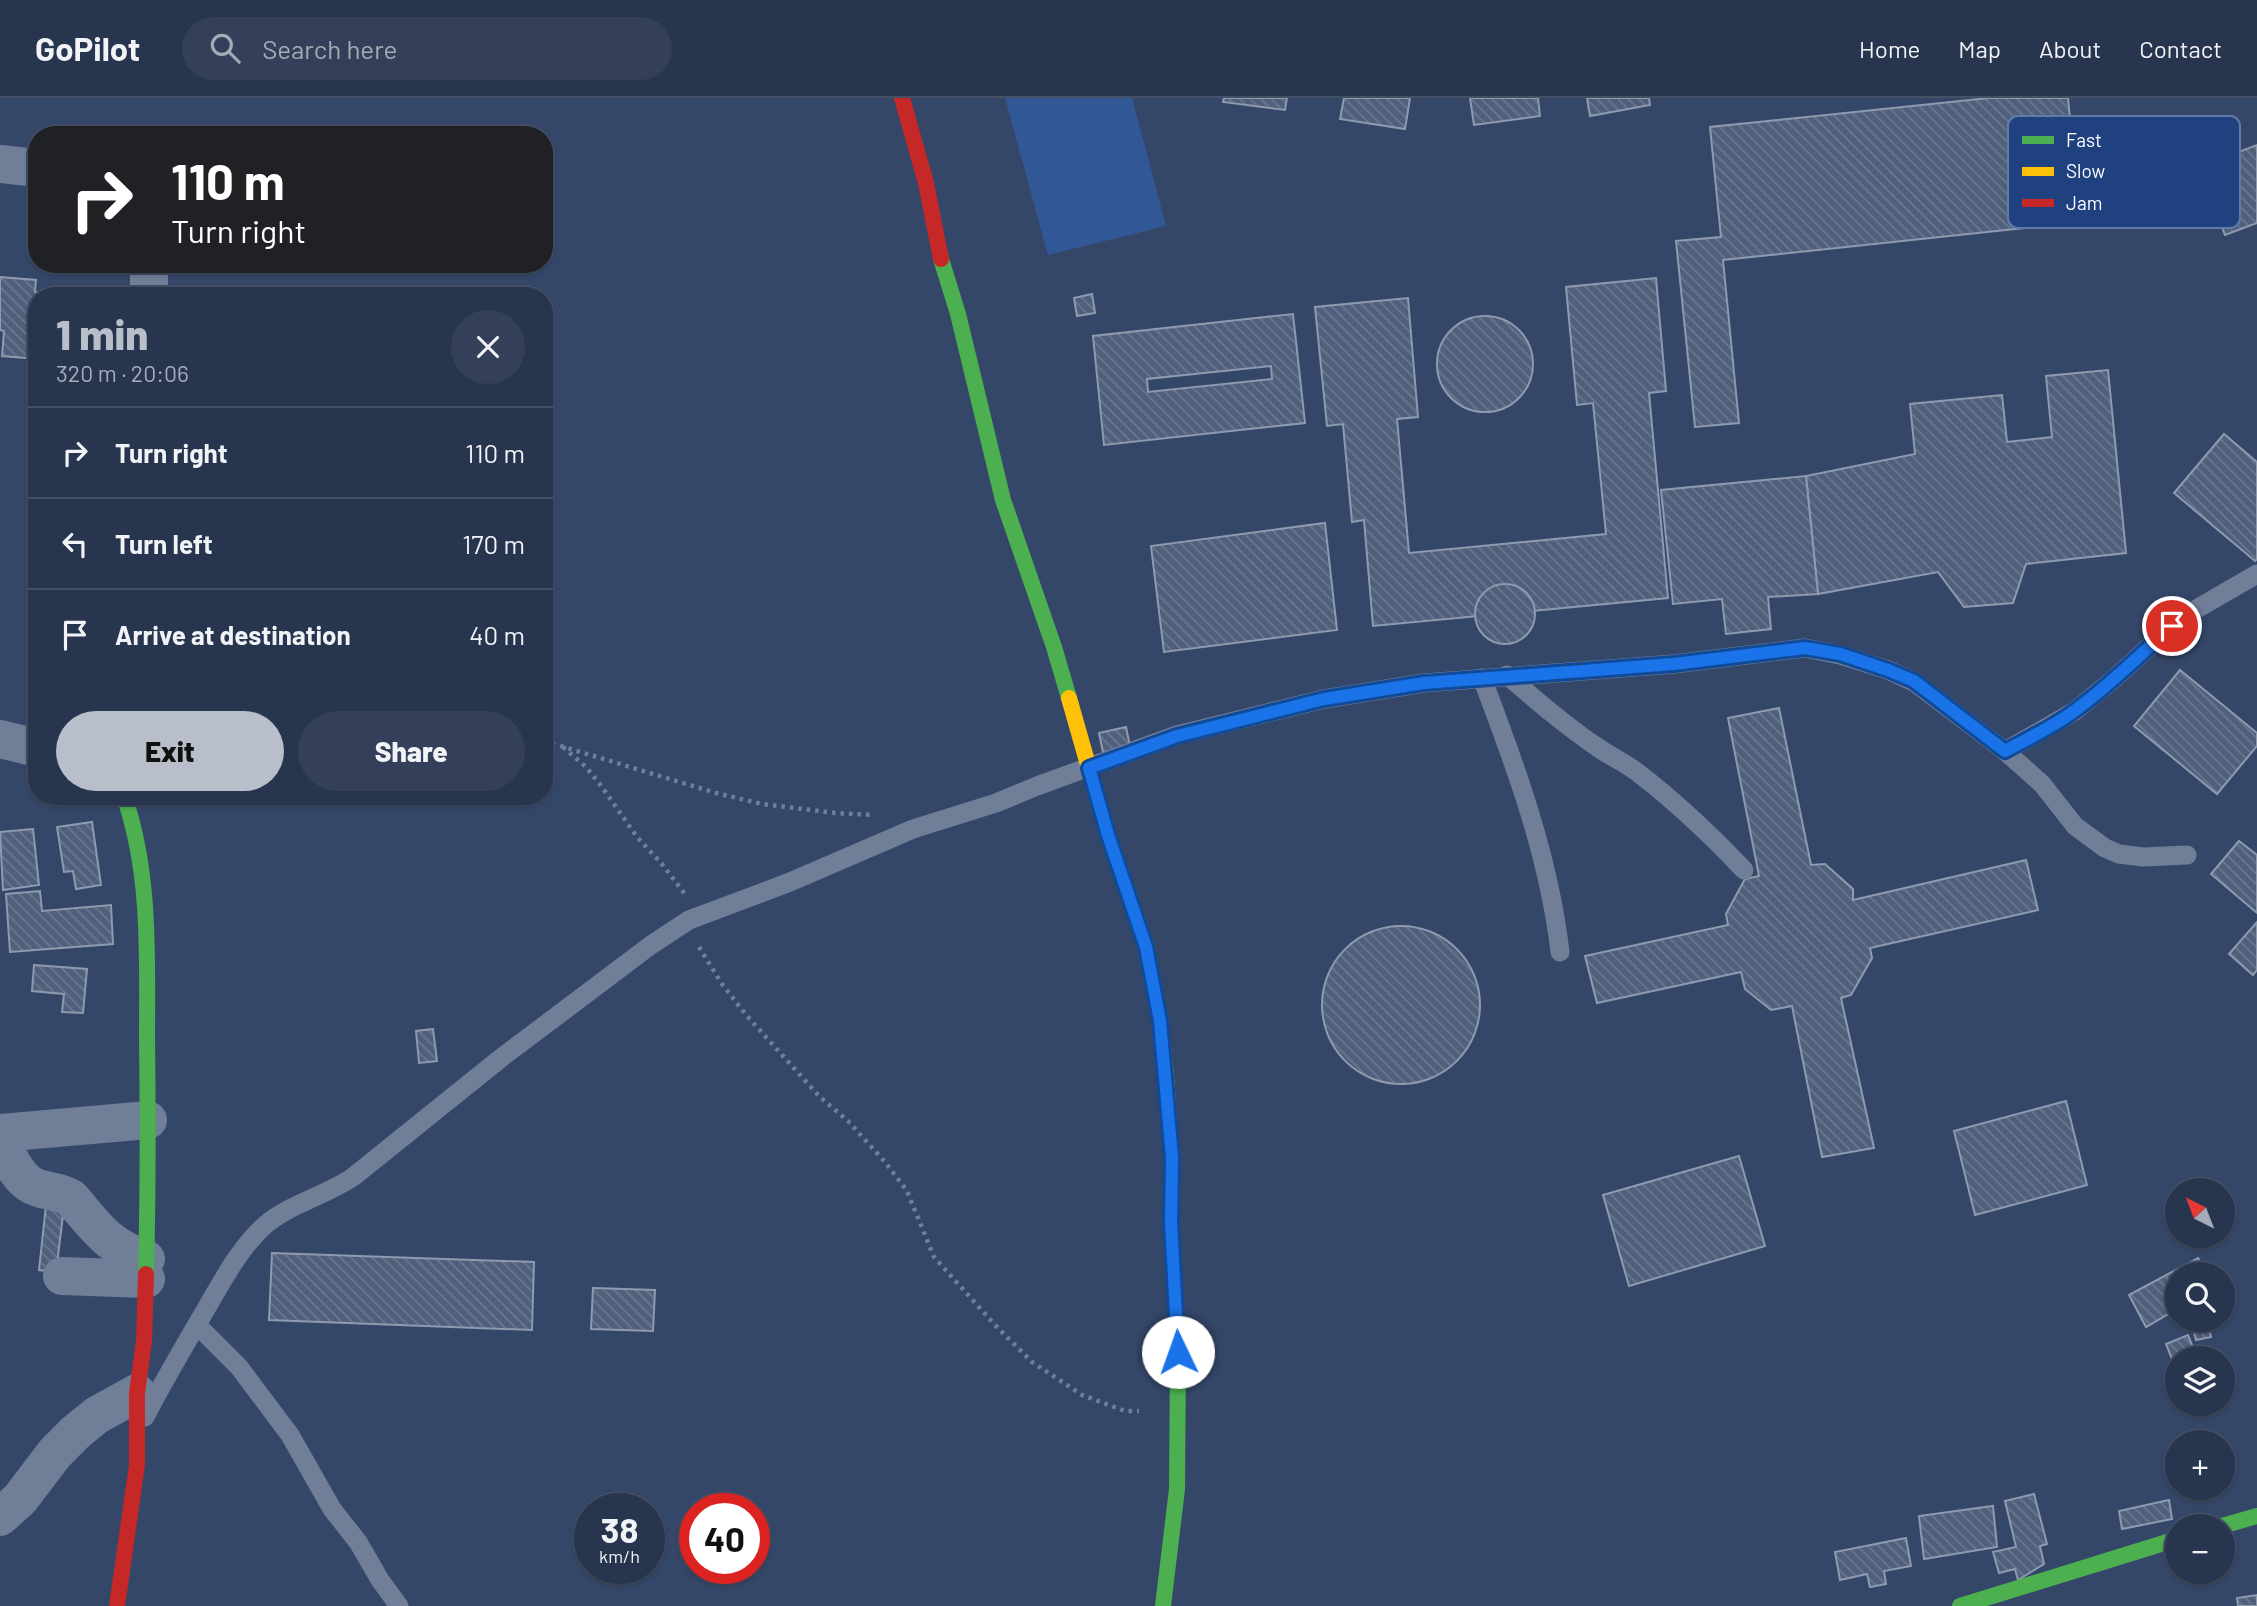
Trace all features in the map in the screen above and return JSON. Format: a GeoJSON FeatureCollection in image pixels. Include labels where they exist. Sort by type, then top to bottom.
{"type":"FeatureCollection","features":[{"type":"Feature","properties":{"kind":"street"},"geometry":{"type":"LineString","coordinates":[[902,98],[926,183],[942,264],[1003,500],[1054,647],[1108,835],[1146,947],[1160,1021],[1172,1158],[1171,1223],[1178,1352],[1177,1489],[1163,1606]]}},
{"type":"Feature","properties":{"kind":"street"},"geometry":{"type":"LineString","coordinates":[[0,164],[28,167]]}},
{"type":"Feature","properties":{"kind":"street"},"geometry":{"type":"LineString","coordinates":[[0,739],[28,746]]}},
{"type":"Feature","properties":{"kind":"street"},"geometry":{"type":"LineString","coordinates":[[117,1606],[137,1465],[137,1411],[144,1339],[148,1120],[146,936],[140,864],[127,805]]}},
{"type":"Feature","properties":{"kind":"street"},"geometry":{"type":"LineString","coordinates":[[0,1132],[148,1120]]}},
{"type":"Feature","properties":{"kind":"street"},"geometry":{"type":"LineString","coordinates":[[0,1140],[19,1172],[32,1186],[71,1198],[103,1236],[146,1269]]}},
{"type":"Feature","properties":{"kind":"street"},"geometry":{"type":"LineString","coordinates":[[62,1276],[146,1269]]}},
{"type":"Feature","properties":{"kind":"street"},"geometry":{"type":"LineString","coordinates":[[0,1517],[20,1499],[55,1453],[97,1415],[137,1411]]}},
{"type":"Feature","properties":{"kind":"street"},"geometry":{"type":"LineString","coordinates":[[2235,1522],[2257,1516]]}},
{"type":"Feature","properties":{"kind":"street"},"geometry":{"type":"LineString","coordinates":[[1970,1605],[2165,1543]]}},
{"type":"Feature","properties":{"kind":"lane"},"geometry":{"type":"LineString","coordinates":[[2005,751],[2075,711],[2116,678],[2181,618],[2257,574]]}},
{"type":"Feature","properties":{"kind":"lane"},"geometry":{"type":"LineString","coordinates":[[137,1411],[169,1371],[231,1267],[265,1225],[353,1177],[501,1058],[651,945],[694,918],[790,882],[913,829],[996,803],[1177,736],[1324,699],[1424,683],[1674,664],[1805,648],[1840,654],[1914,681],[2005,751],[2042,784],[2075,826],[2105,848],[2119,854],[2143,857],[2187,855]]}},
{"type":"Feature","properties":{"kind":"lane"},"geometry":{"type":"LineString","coordinates":[[1507,675],[1554,715],[1673,800],[1706,829],[1744,870]]}},
{"type":"Feature","properties":{"kind":"lane"},"geometry":{"type":"LineString","coordinates":[[1482,678],[1506,739],[1541,852],[1555,906],[1560,952]]}},
{"type":"Feature","properties":{"kind":"lane"},"geometry":{"type":"LineString","coordinates":[[197,1325],[239,1367],[290,1435],[332,1509],[358,1542],[399,1606]]}},
{"type":"Feature","properties":{"kind":"path"},"geometry":{"type":"LineString","coordinates":[[553,744],[588,752],[716,793],[762,804],[881,816]]}},
{"type":"Feature","properties":{"kind":"path"},"geometry":{"type":"LineString","coordinates":[[563,747],[586,767],[637,837],[675,880],[694,918],[697,943],[722,984],[819,1096],[848,1121],[885,1162],[907,1191],[934,1257],[1032,1362],[1082,1395],[1125,1411],[1178,1412]]}},
{"type":"Feature","properties":{"kind":"shaded area"},"geometry":{"type":"Polygon","coordinates":[[[1005,98],[1132,98],[1166,226],[1048,255],[1005,98]]]}},
{"type":"Feature","properties":{"kind":"building"},"geometry":{"type":"Polygon","coordinates":[[[1224,98],[1287,98],[1285,110],[1223,102],[1224,98]]]}},
{"type":"Feature","properties":{"kind":"building"},"geometry":{"type":"Polygon","coordinates":[[[1344,98],[1410,98],[1405,129],[1340,119],[1344,98]]]}},
{"type":"Feature","properties":{"kind":"building"},"geometry":{"type":"Polygon","coordinates":[[[1470,98],[1538,98],[1540,116],[1474,125],[1470,98]]]}},
{"type":"Feature","properties":{"kind":"building"},"geometry":{"type":"Polygon","coordinates":[[[1587,98],[1649,98],[1650,105],[1590,116],[1587,98]]]}},
{"type":"Feature","properties":{"kind":"building"},"geometry":{"type":"Polygon","coordinates":[[[1989,98],[2068,98],[2070,116],[2008,116],[2008,228],[2024,228],[1723,260],[1739,423],[1695,427],[1676,241],[1721,237],[1710,127],[1989,98]]]}},
{"type":"Feature","properties":{"kind":"building"},"geometry":{"type":"Polygon","coordinates":[[[2257,145],[2257,223],[2225,235],[2222,228],[2240,228],[2240,151],[2257,145]]]}},
{"type":"Feature","properties":{"kind":"building"},"geometry":{"type":"Polygon","coordinates":[[[0,277],[36,280],[35,287],[28,287],[28,358],[2,356],[4,331],[0,330],[0,277]]]}},
{"type":"Feature","properties":{"kind":"building"},"geometry":{"type":"Polygon","coordinates":[[[1656,278],[1666,391],[1649,393],[1668,598],[1373,626],[1364,520],[1352,522],[1343,424],[1327,426],[1315,307],[1408,298],[1418,417],[1397,419],[1409,553],[1606,534],[1593,403],[1577,405],[1566,287],[1656,278]]]}},
{"type":"Feature","properties":{"kind":"building"},"geometry":{"type":"Polygon","coordinates":[[[1092,294],[1095,313],[1077,316],[1074,298],[1092,294]]]}},
{"type":"Feature","properties":{"kind":"building"},"geometry":{"type":"Polygon","coordinates":[[[1293,314],[1305,423],[1104,445],[1093,336],[1293,314]],[[1271,366],[1147,379],[1148,392],[1272,379],[1271,366]]]}},
{"type":"Feature","properties":{"kind":"building"},"geometry":{"type":"Polygon","coordinates":[[[1485,316],[1503,320],[1519,330],[1529,346],[1533,364],[1529,382],[1519,398],[1503,408],[1485,412],[1467,408],[1451,398],[1441,382],[1437,364],[1441,346],[1451,330],[1467,320],[1485,316]]]}},
{"type":"Feature","properties":{"kind":"building"},"geometry":{"type":"Polygon","coordinates":[[[2108,370],[2126,553],[2026,564],[2013,603],[1964,607],[1938,572],[1818,594],[1806,476],[1915,454],[1910,404],[2002,395],[2007,442],[2052,437],[2046,376],[2108,370]]]}},
{"type":"Feature","properties":{"kind":"building"},"geometry":{"type":"Polygon","coordinates":[[[2224,434],[2257,462],[2255,561],[2174,493],[2224,434]]]}},
{"type":"Feature","properties":{"kind":"building"},"geometry":{"type":"Polygon","coordinates":[[[1806,476],[1818,594],[1768,597],[1771,629],[1726,634],[1722,599],[1673,604],[1661,490],[1806,476]]]}},
{"type":"Feature","properties":{"kind":"building"},"geometry":{"type":"Polygon","coordinates":[[[1325,523],[1337,630],[1164,652],[1151,546],[1325,523]]]}},
{"type":"Feature","properties":{"kind":"building"},"geometry":{"type":"Polygon","coordinates":[[[1499,584],[1511,584],[1527,592],[1533,602],[1533,626],[1527,636],[1511,644],[1499,644],[1483,636],[1475,620],[1475,608],[1483,592],[1499,584]]]}},
{"type":"Feature","properties":{"kind":"building"},"geometry":{"type":"Polygon","coordinates":[[[2180,670],[2257,733],[2257,746],[2217,794],[2134,726],[2180,670]]]}},
{"type":"Feature","properties":{"kind":"building"},"geometry":{"type":"Polygon","coordinates":[[[1779,708],[1811,865],[1825,864],[1853,889],[1853,900],[2026,860],[2038,910],[1870,948],[1872,958],[1851,995],[1841,998],[1874,1148],[1822,1157],[1792,1006],[1771,1010],[1745,989],[1741,972],[1597,1003],[1585,956],[1728,925],[1726,914],[1745,879],[1759,876],[1728,718],[1779,708]]]}},
{"type":"Feature","properties":{"kind":"building"},"geometry":{"type":"Polygon","coordinates":[[[1126,727],[1131,751],[1104,757],[1099,733],[1126,727]]]}},
{"type":"Feature","properties":{"kind":"building"},"geometry":{"type":"Polygon","coordinates":[[[92,822],[101,885],[76,889],[73,871],[64,872],[57,827],[92,822]]]}},
{"type":"Feature","properties":{"kind":"building"},"geometry":{"type":"Polygon","coordinates":[[[33,829],[39,885],[3,890],[0,832],[33,829]]]}},
{"type":"Feature","properties":{"kind":"building"},"geometry":{"type":"Polygon","coordinates":[[[2239,841],[2257,855],[2257,913],[2211,874],[2239,841]]]}},
{"type":"Feature","properties":{"kind":"building"},"geometry":{"type":"Polygon","coordinates":[[[40,891],[42,911],[111,905],[113,944],[10,952],[6,894],[40,891]]]}},
{"type":"Feature","properties":{"kind":"building"},"geometry":{"type":"Polygon","coordinates":[[[2257,922],[2257,970],[2253,975],[2229,954],[2257,922]]]}},
{"type":"Feature","properties":{"kind":"building"},"geometry":{"type":"Polygon","coordinates":[[[1401,926],[1417,927],[1431,932],[1457,949],[1474,975],[1479,989],[1479,1021],[1474,1035],[1457,1061],[1431,1078],[1417,1083],[1401,1084],[1385,1083],[1371,1078],[1345,1061],[1328,1035],[1323,1021],[1322,1005],[1323,989],[1328,975],[1345,949],[1371,932],[1385,927],[1401,926]]]}},
{"type":"Feature","properties":{"kind":"building"},"geometry":{"type":"Polygon","coordinates":[[[34,965],[87,969],[83,1013],[62,1012],[64,994],[32,991],[34,965]]]}},
{"type":"Feature","properties":{"kind":"building"},"geometry":{"type":"Polygon","coordinates":[[[433,1029],[437,1061],[419,1063],[416,1031],[433,1029]]]}},
{"type":"Feature","properties":{"kind":"building"},"geometry":{"type":"Polygon","coordinates":[[[2066,1101],[2087,1185],[1975,1215],[1954,1131],[2066,1101]]]}},
{"type":"Feature","properties":{"kind":"building"},"geometry":{"type":"Polygon","coordinates":[[[1739,1156],[1765,1246],[1629,1286],[1603,1195],[1739,1156]]]}},
{"type":"Feature","properties":{"kind":"building"},"geometry":{"type":"Polygon","coordinates":[[[46,1205],[64,1207],[56,1272],[39,1270],[46,1205]]]}},
{"type":"Feature","properties":{"kind":"building"},"geometry":{"type":"Polygon","coordinates":[[[272,1253],[534,1262],[532,1330],[269,1320],[272,1253]]]}},
{"type":"Feature","properties":{"kind":"building"},"geometry":{"type":"Polygon","coordinates":[[[2165,1276],[2165,1316],[2146,1327],[2129,1295],[2165,1276]]]}},
{"type":"Feature","properties":{"kind":"building"},"geometry":{"type":"Polygon","coordinates":[[[593,1288],[655,1290],[653,1331],[591,1329],[593,1288]]]}},
{"type":"Feature","properties":{"kind":"building"},"geometry":{"type":"Polygon","coordinates":[[[2194,1332],[2210,1332],[2211,1337],[2196,1340],[2194,1332]]]}},
{"type":"Feature","properties":{"kind":"building"},"geometry":{"type":"Polygon","coordinates":[[[2188,1335],[2192,1346],[2167,1346],[2166,1344],[2188,1335]]]}},
{"type":"Feature","properties":{"kind":"building"},"geometry":{"type":"Polygon","coordinates":[[[2034,1494],[2047,1544],[2040,1546],[2044,1564],[2018,1580],[2015,1569],[1999,1573],[1993,1552],[2016,1547],[2005,1501],[2034,1494]]]}},
{"type":"Feature","properties":{"kind":"building"},"geometry":{"type":"Polygon","coordinates":[[[2169,1500],[2171,1514],[2165,1514],[2165,1520],[2122,1529],[2119,1511],[2169,1500]]]}},
{"type":"Feature","properties":{"kind":"building"},"geometry":{"type":"Polygon","coordinates":[[[1993,1506],[1997,1547],[1924,1559],[1919,1516],[1993,1506]]]}},
{"type":"Feature","properties":{"kind":"building"},"geometry":{"type":"Polygon","coordinates":[[[1906,1538],[1911,1566],[1884,1571],[1886,1584],[1870,1587],[1867,1574],[1840,1580],[1835,1552],[1906,1538]]]}},
{"type":"Feature","properties":{"kind":"building"},"geometry":{"type":"Polygon","coordinates":[[[2257,1595],[2257,1606],[2238,1606],[2237,1598],[2257,1595]]]}},
{"type":"Feature","properties":{"kind":"traffic: fast"},"geometry":{"type":"LineString","coordinates":[[941,259],[958,314],[1003,500],[1069,698]]}},
{"type":"Feature","properties":{"kind":"traffic: fast"},"geometry":{"type":"LineString","coordinates":[[127,805],[139,855],[146,916],[146,1274]]}},
{"type":"Feature","properties":{"kind":"traffic: fast"},"geometry":{"type":"LineString","coordinates":[[1153,983],[1166,1075],[1172,1159],[1171,1223],[1178,1352],[1177,1489],[1163,1606]]}},
{"type":"Feature","properties":{"kind":"traffic: fast"},"geometry":{"type":"LineString","coordinates":[[2235,1522],[2257,1516]]}},
{"type":"Feature","properties":{"kind":"traffic: fast"},"geometry":{"type":"LineString","coordinates":[[1960,1606],[2165,1543]]}},
{"type":"Feature","properties":{"kind":"traffic: slow"},"geometry":{"type":"LineString","coordinates":[[1069,698],[1108,835],[1146,947],[1153,983]]}},
{"type":"Feature","properties":{"kind":"traffic: jam"},"geometry":{"type":"LineString","coordinates":[[902,98],[926,183],[941,259]]}},
{"type":"Feature","properties":{"kind":"traffic: jam"},"geometry":{"type":"LineString","coordinates":[[117,1606],[137,1465],[137,1393],[144,1340],[146,1274]]}},
{"type":"Feature","properties":{"kind":"route"},"geometry":{"type":"LineString","coordinates":[[1178,1352],[1171,1223],[1172,1158],[1160,1021],[1146,947],[1108,835],[1089,768],[1177,736],[1324,699],[1424,683],[1674,664],[1805,648],[1840,654],[1914,681],[2005,751],[2075,711],[2116,678],[2172,626]]}}]}
